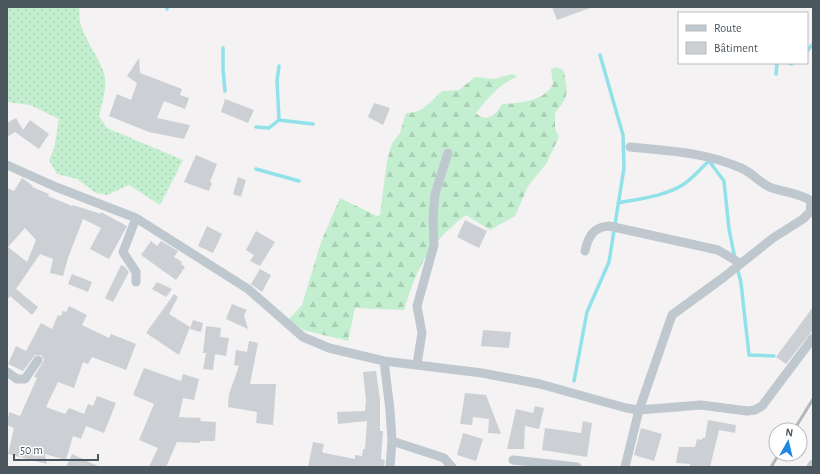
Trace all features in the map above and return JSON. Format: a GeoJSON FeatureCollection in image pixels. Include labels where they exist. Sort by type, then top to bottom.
{"type":"FeatureCollection","features":[{"type":"Feature","properties":{"kind":"street"},"geometry":{"type":"LineString","coordinates":[[625,467],[639,410],[672,315],[724,277],[773,238],[803,219],[810,212],[811,202],[808,199],[768,186],[744,169],[717,158],[691,153],[630,147]]}},
{"type":"Feature","properties":{"kind":"street"},"geometry":{"type":"LineString","coordinates":[[417,364],[422,333],[417,306],[434,245],[433,218],[435,194],[448,152]]}},
{"type":"Feature","properties":{"kind":"street"},"geometry":{"type":"LineString","coordinates":[[7,165],[56,187],[136,218],[248,289],[303,337],[329,348],[384,361],[417,364],[540,384],[626,408],[639,410],[701,405],[747,412],[762,406],[813,338]]}},
{"type":"Feature","properties":{"kind":"street"},"geometry":{"type":"LineString","coordinates":[[136,218],[123,252],[136,272],[136,282]]}},
{"type":"Feature","properties":{"kind":"street"},"geometry":{"type":"LineString","coordinates":[[585,251],[588,238],[592,233],[602,227],[609,226],[718,250],[740,263]]}},
{"type":"Feature","properties":{"kind":"street"},"geometry":{"type":"LineString","coordinates":[[7,372],[18,379],[25,379],[38,360]]}},
{"type":"Feature","properties":{"kind":"street"},"geometry":{"type":"LineString","coordinates":[[384,361],[392,442],[390,467]]}},
{"type":"Feature","properties":{"kind":"street"},"geometry":{"type":"LineString","coordinates":[[392,442],[444,458],[452,467]]}},
{"type":"Feature","properties":{"kind":"street"},"geometry":{"type":"LineString","coordinates":[[513,460],[577,467]]}},
{"type":"Feature","properties":{"kind":"green space"},"geometry":{"type":"Polygon","coordinates":[[[9,7],[80,7],[79,16],[81,24],[104,73],[105,89],[99,116],[107,128],[183,160],[160,205],[129,185],[107,195],[96,193],[77,179],[57,174],[49,160],[54,149],[59,119],[30,105],[7,102],[7,10],[9,7]]]}},
{"type":"Feature","properties":{"kind":"green space"},"geometry":{"type":"Polygon","coordinates":[[[557,67],[564,71],[566,90],[565,98],[555,113],[555,129],[559,137],[546,164],[528,186],[515,216],[490,230],[466,215],[453,225],[426,257],[414,281],[404,310],[355,308],[348,341],[303,330],[289,319],[302,305],[321,242],[340,198],[377,216],[380,215],[387,161],[392,143],[400,133],[406,113],[422,109],[442,91],[459,90],[475,77],[494,79],[513,74],[517,77],[499,88],[476,113],[484,118],[487,118],[494,114],[502,104],[523,102],[544,95],[553,84],[551,69],[557,67]]]}},
{"type":"Feature","properties":{"kind":"building"},"geometry":{"type":"Polygon","coordinates":[[[552,7],[589,7],[590,8],[557,20],[552,7]]]}},
{"type":"Feature","properties":{"kind":"building"},"geometry":{"type":"Polygon","coordinates":[[[139,58],[140,73],[182,89],[180,95],[189,98],[185,109],[164,101],[157,118],[190,125],[184,139],[149,132],[109,116],[117,94],[131,100],[137,83],[127,76],[139,58]]]}},
{"type":"Feature","properties":{"kind":"building"},"geometry":{"type":"Polygon","coordinates":[[[225,99],[254,110],[248,123],[221,112],[225,99]]]}},
{"type":"Feature","properties":{"kind":"building"},"geometry":{"type":"Polygon","coordinates":[[[374,103],[390,108],[383,125],[368,117],[374,103]]]}},
{"type":"Feature","properties":{"kind":"building"},"geometry":{"type":"Polygon","coordinates":[[[16,118],[23,130],[30,120],[49,134],[39,149],[15,132],[7,137],[7,123],[16,118]]]}},
{"type":"Feature","properties":{"kind":"building"},"geometry":{"type":"Polygon","coordinates":[[[196,155],[217,164],[210,182],[212,183],[209,191],[184,182],[196,155]]]}},
{"type":"Feature","properties":{"kind":"building"},"geometry":{"type":"Polygon","coordinates":[[[238,177],[246,180],[241,197],[233,194],[238,177]]]}},
{"type":"Feature","properties":{"kind":"building"},"geometry":{"type":"Polygon","coordinates":[[[22,178],[33,186],[32,187],[49,194],[48,196],[72,206],[73,205],[101,214],[101,212],[127,226],[109,259],[90,249],[101,228],[83,219],[68,258],[63,276],[50,273],[53,259],[40,254],[16,289],[38,307],[32,315],[10,296],[7,300],[7,188],[14,191],[22,178]],[[25,228],[8,247],[27,262],[36,240],[25,228]]]}},
{"type":"Feature","properties":{"kind":"building"},"geometry":{"type":"Polygon","coordinates":[[[465,220],[487,231],[479,248],[457,237],[465,220]]]}},
{"type":"Feature","properties":{"kind":"building"},"geometry":{"type":"Polygon","coordinates":[[[207,226],[222,234],[213,253],[198,246],[207,226]]]}},
{"type":"Feature","properties":{"kind":"building"},"geometry":{"type":"Polygon","coordinates":[[[256,231],[275,242],[260,266],[250,261],[254,255],[246,250],[256,231]]]}},
{"type":"Feature","properties":{"kind":"building"},"geometry":{"type":"Polygon","coordinates":[[[151,241],[157,246],[161,241],[178,251],[174,257],[182,262],[181,264],[185,267],[176,280],[141,255],[151,241]]]}},
{"type":"Feature","properties":{"kind":"building"},"geometry":{"type":"Polygon","coordinates":[[[121,265],[129,272],[113,302],[105,298],[121,265]]]}},
{"type":"Feature","properties":{"kind":"building"},"geometry":{"type":"Polygon","coordinates":[[[260,269],[271,275],[262,292],[251,284],[260,269]]]}},
{"type":"Feature","properties":{"kind":"building"},"geometry":{"type":"Polygon","coordinates":[[[72,274],[92,282],[88,292],[68,284],[72,274]]]}},
{"type":"Feature","properties":{"kind":"building"},"geometry":{"type":"Polygon","coordinates":[[[157,282],[172,289],[166,297],[152,289],[157,282]]]}},
{"type":"Feature","properties":{"kind":"building"},"geometry":{"type":"Polygon","coordinates":[[[174,294],[178,297],[169,314],[190,327],[179,355],[146,333],[174,294]]]}},
{"type":"Feature","properties":{"kind":"building"},"geometry":{"type":"Polygon","coordinates":[[[232,304],[247,310],[244,315],[248,329],[226,319],[232,304]]]}},
{"type":"Feature","properties":{"kind":"building"},"geometry":{"type":"Polygon","coordinates":[[[69,306],[87,315],[82,325],[109,338],[111,334],[136,344],[126,370],[92,357],[88,364],[83,362],[74,388],[58,382],[46,407],[65,414],[69,408],[84,414],[88,404],[93,406],[97,396],[116,403],[104,433],[86,426],[81,439],[73,436],[66,460],[45,454],[47,464],[8,454],[14,428],[7,425],[9,412],[20,416],[37,378],[34,377],[44,360],[41,355],[35,355],[23,371],[8,364],[16,346],[26,351],[41,323],[52,329],[58,315],[61,316],[63,311],[66,312],[69,306]]]}},
{"type":"Feature","properties":{"kind":"building"},"geometry":{"type":"Polygon","coordinates":[[[813,307],[813,330],[786,364],[776,357],[813,307]]]}},
{"type":"Feature","properties":{"kind":"building"},"geometry":{"type":"Polygon","coordinates":[[[193,320],[203,323],[201,332],[190,329],[193,320]]]}},
{"type":"Feature","properties":{"kind":"building"},"geometry":{"type":"Polygon","coordinates":[[[206,326],[221,328],[220,337],[229,338],[226,356],[215,354],[213,370],[203,369],[206,353],[203,353],[206,326]]]}},
{"type":"Feature","properties":{"kind":"building"},"geometry":{"type":"Polygon","coordinates":[[[483,330],[511,332],[509,348],[481,346],[483,330]]]}},
{"type":"Feature","properties":{"kind":"building"},"geometry":{"type":"Polygon","coordinates":[[[249,341],[258,343],[250,384],[276,384],[273,425],[256,423],[257,412],[228,407],[229,394],[239,366],[234,365],[236,350],[247,352],[249,341]]]}},
{"type":"Feature","properties":{"kind":"building"},"geometry":{"type":"Polygon","coordinates":[[[144,368],[181,381],[183,374],[199,379],[194,400],[183,398],[179,417],[201,418],[200,421],[216,422],[215,441],[200,441],[200,443],[177,442],[166,467],[149,467],[158,448],[139,440],[154,404],[133,395],[144,368]]]}},
{"type":"Feature","properties":{"kind":"building"},"geometry":{"type":"Polygon","coordinates":[[[376,371],[380,400],[380,431],[383,431],[381,459],[385,460],[384,467],[308,467],[313,442],[324,444],[322,452],[324,453],[355,459],[355,455],[362,456],[363,449],[365,449],[367,421],[338,424],[337,412],[365,411],[366,400],[363,372],[376,371]]]}},
{"type":"Feature","properties":{"kind":"building"},"geometry":{"type":"Polygon","coordinates":[[[465,393],[486,395],[501,434],[488,433],[489,419],[473,417],[472,425],[460,424],[465,393]]]}},
{"type":"Feature","properties":{"kind":"building"},"geometry":{"type":"Polygon","coordinates":[[[535,406],[544,408],[539,429],[525,426],[524,449],[507,449],[516,409],[533,413],[535,406]]]}},
{"type":"Feature","properties":{"kind":"building"},"geometry":{"type":"Polygon","coordinates":[[[708,420],[736,425],[735,433],[719,430],[710,467],[690,467],[690,464],[676,463],[679,447],[695,447],[697,439],[702,440],[702,438],[705,438],[708,420]]]}},
{"type":"Feature","properties":{"kind":"building"},"geometry":{"type":"Polygon","coordinates":[[[583,421],[592,423],[587,457],[542,450],[545,428],[581,433],[583,421]]]}},
{"type":"Feature","properties":{"kind":"building"},"geometry":{"type":"Polygon","coordinates":[[[641,428],[662,434],[654,461],[634,455],[641,428]]]}},
{"type":"Feature","properties":{"kind":"building"},"geometry":{"type":"Polygon","coordinates":[[[463,433],[483,439],[476,461],[457,455],[463,433]]]}},
{"type":"Feature","properties":{"kind":"building"},"geometry":{"type":"Polygon","coordinates":[[[72,454],[100,467],[66,467],[72,454]]]}},
{"type":"Feature","properties":{"kind":"waterway"},"geometry":{"type":"LineString","coordinates":[[808,50],[813,44]]}},
{"type":"Feature","properties":{"kind":"waterway"},"geometry":{"type":"LineString","coordinates":[[223,48],[225,91]]}},
{"type":"Feature","properties":{"kind":"waterway"},"geometry":{"type":"LineString","coordinates":[[574,381],[587,312],[609,262],[624,168],[623,135],[600,55]]}},
{"type":"Feature","properties":{"kind":"waterway"},"geometry":{"type":"LineString","coordinates":[[776,74],[777,64]]}},
{"type":"Feature","properties":{"kind":"waterway"},"geometry":{"type":"LineString","coordinates":[[256,127],[269,128],[279,120],[277,81],[279,66]]}},
{"type":"Feature","properties":{"kind":"waterway"},"geometry":{"type":"LineString","coordinates":[[279,120],[313,124]]}},
{"type":"Feature","properties":{"kind":"waterway"},"geometry":{"type":"LineString","coordinates":[[618,203],[652,196],[677,188],[690,179],[709,161],[724,181],[729,229],[735,259]]}},
{"type":"Feature","properties":{"kind":"waterway"},"geometry":{"type":"LineString","coordinates":[[256,169],[299,181]]}},
{"type":"Feature","properties":{"kind":"waterway"},"geometry":{"type":"LineString","coordinates":[[737,267],[741,283],[749,355],[774,356]]}},
{"type":"Feature","properties":{"kind":"railway"},"geometry":{"type":"LineString","coordinates":[[799,422],[813,399]]}},
{"type":"Feature","properties":{"kind":"railway"},"geometry":{"type":"LineString","coordinates":[[771,467],[774,462]]}}]}
